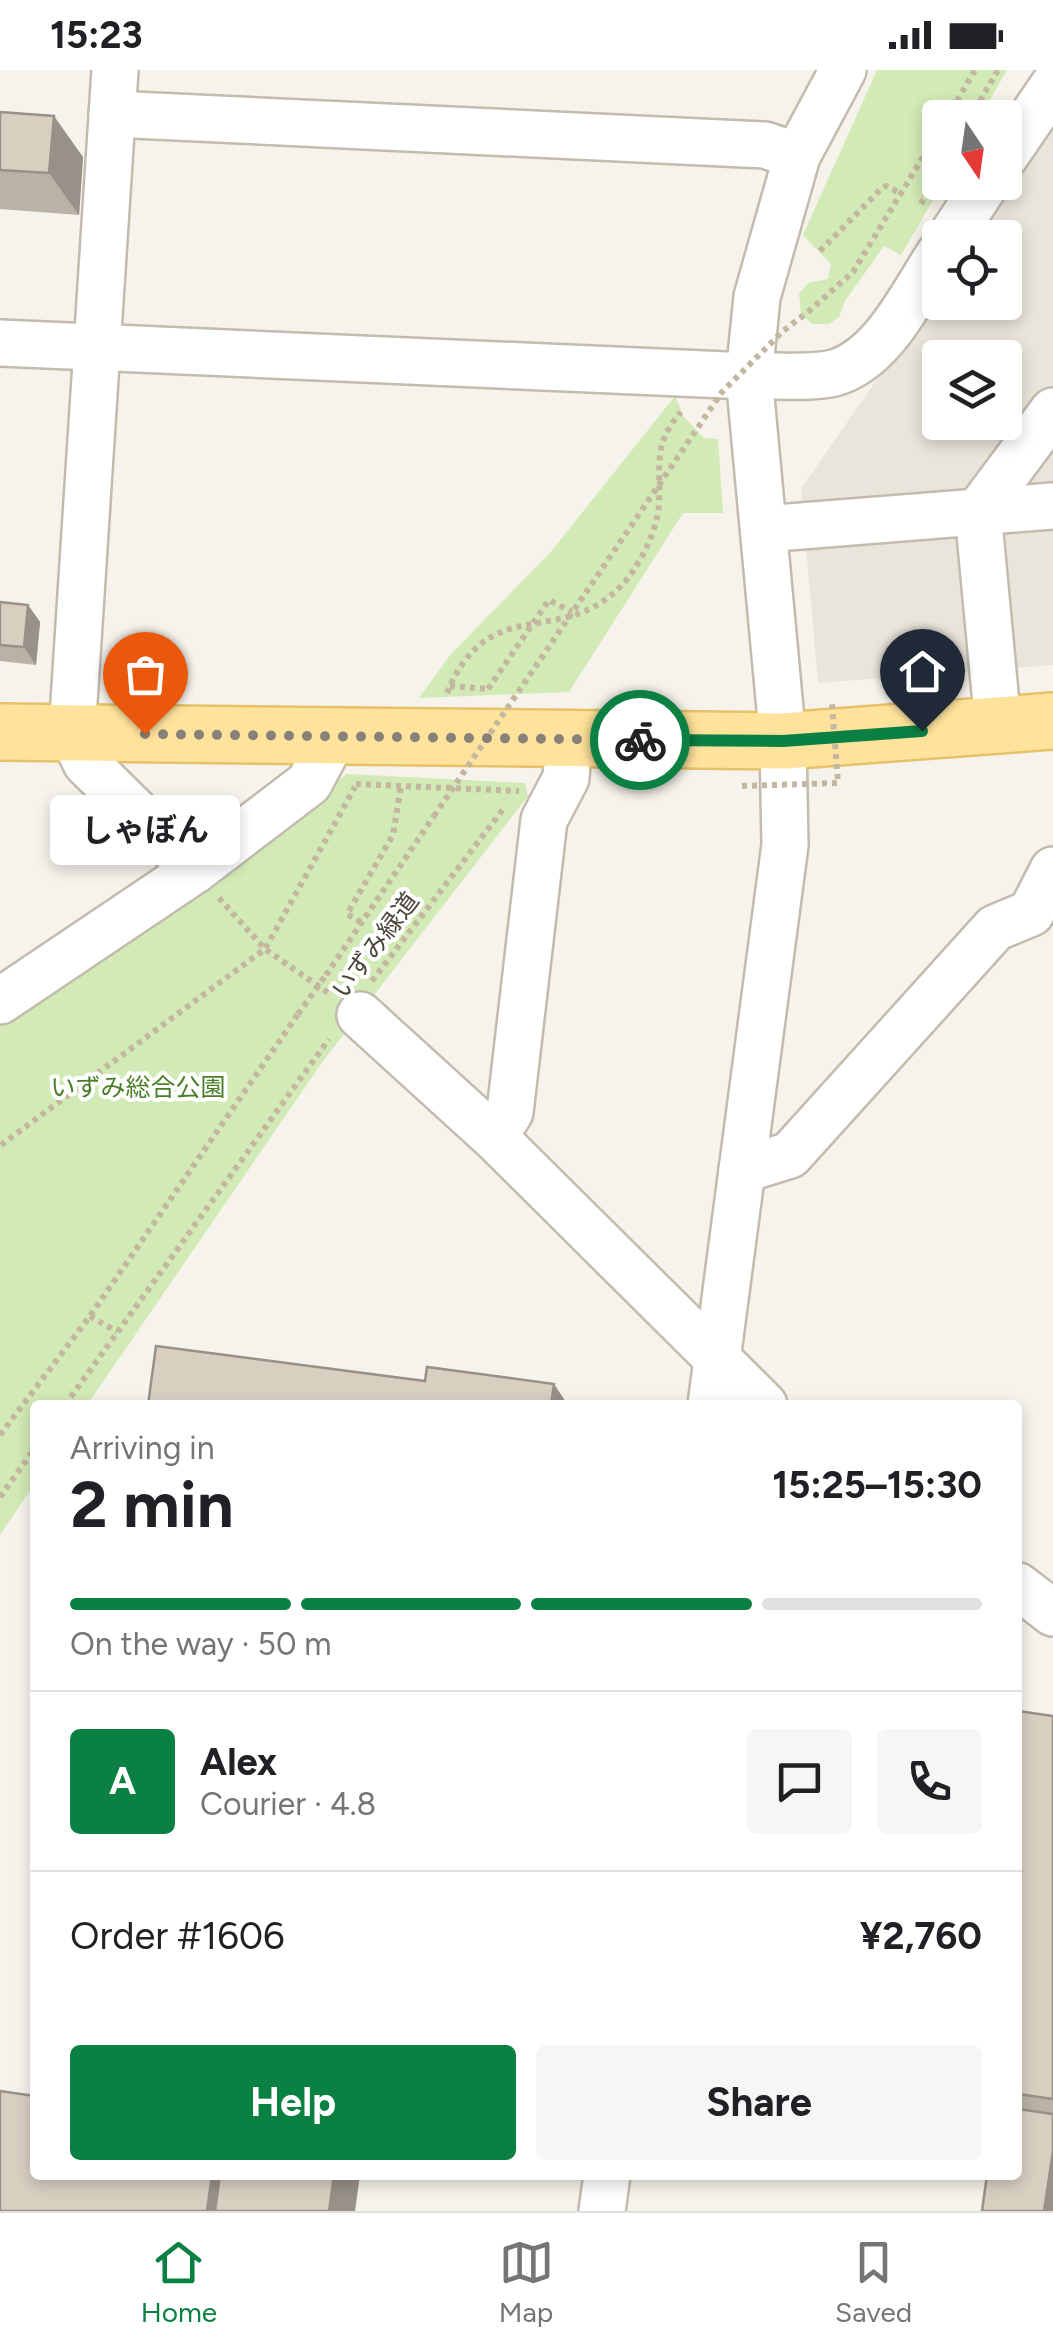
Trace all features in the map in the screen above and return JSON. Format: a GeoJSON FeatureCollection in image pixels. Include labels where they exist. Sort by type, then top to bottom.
{"type":"FeatureCollection","features":[{"type":"Feature","properties":{"kind":"main road"},"geometry":{"type":"LineString","coordinates":[[0,732],[72,733],[344,755],[568,739],[783,741],[1053,721]]}},
{"type":"Feature","properties":{"kind":"street"},"geometry":{"type":"LineString","coordinates":[[712,1400],[785,846],[783,741],[749,376],[757,298],[797,156],[843,70]]}},
{"type":"Feature","properties":{"kind":"street"},"geometry":{"type":"LineString","coordinates":[[1022,131],[1053,86]]}},
{"type":"Feature","properties":{"kind":"street"},"geometry":{"type":"LineString","coordinates":[[194,870],[86,763],[72,733],[113,92],[765,145],[797,156]]}},
{"type":"Feature","properties":{"kind":"street"},"geometry":{"type":"LineString","coordinates":[[0,343],[749,376],[830,374],[856,366],[877,345],[922,279]]}},
{"type":"Feature","properties":{"kind":"street"},"geometry":{"type":"LineString","coordinates":[[998,725],[978,512],[1053,411]]}},
{"type":"Feature","properties":{"kind":"street"},"geometry":{"type":"LineString","coordinates":[[764,529],[1053,506]]}},
{"type":"Feature","properties":{"kind":"street"},"geometry":{"type":"LineString","coordinates":[[494,1137],[510,1112],[544,820],[566,778],[568,739]]}},
{"type":"Feature","properties":{"kind":"street"},"geometry":{"type":"LineString","coordinates":[[0,1001],[194,870],[309,783],[324,755],[344,755]]}},
{"type":"Feature","properties":{"kind":"street"},"geometry":{"type":"LineString","coordinates":[[742,1170],[790,1155],[995,928],[1030,913],[1053,870]]}},
{"type":"Feature","properties":{"kind":"street"},"geometry":{"type":"LineString","coordinates":[[355,1012],[494,1137],[759,1400]]}},
{"type":"Feature","properties":{"kind":"street"},"geometry":{"type":"LineString","coordinates":[[602,2211],[606,2180]]}},
{"type":"Feature","properties":{"kind":"path"},"geometry":{"type":"LineString","coordinates":[[958,100],[975,70]]}},
{"type":"Feature","properties":{"kind":"path"},"geometry":{"type":"LineString","coordinates":[[980,100],[998,70]]}},
{"type":"Feature","properties":{"kind":"path"},"geometry":{"type":"LineString","coordinates":[[0,1436],[90,1316],[326,975],[722,392],[783,331],[854,272],[922,160]]}},
{"type":"Feature","properties":{"kind":"path"},"geometry":{"type":"LineString","coordinates":[[820,250],[880,190],[886,186],[902,194]]}},
{"type":"Feature","properties":{"kind":"path"},"geometry":{"type":"LineString","coordinates":[[444,704],[460,666],[480,640],[510,627],[587,612],[623,584],[639,560],[659,509],[662,436],[697,399],[711,427]]}},
{"type":"Feature","properties":{"kind":"path"},"geometry":{"type":"LineString","coordinates":[[450,686],[488,689],[549,600],[572,612]]}},
{"type":"Feature","properties":{"kind":"path"},"geometry":{"type":"LineString","coordinates":[[742,786],[838,782],[832,704]]}},
{"type":"Feature","properties":{"kind":"path"},"geometry":{"type":"LineString","coordinates":[[1,1145],[265,950],[356,784],[344,755]]}},
{"type":"Feature","properties":{"kind":"path","name":"いずみ緑道"},"geometry":{"type":"LineString","coordinates":[[69,1400],[519,791],[356,784],[346,787]]}},
{"type":"Feature","properties":{"kind":"path"},"geometry":{"type":"LineString","coordinates":[[362,922],[346,914],[393,835],[402,786]]}},
{"type":"Feature","properties":{"kind":"path"},"geometry":{"type":"LineString","coordinates":[[194,870],[265,950],[355,1012]]}},
{"type":"Feature","properties":{"kind":"path"},"geometry":{"type":"LineString","coordinates":[[90,1316],[117,1332]]}},
{"type":"Feature","properties":{"kind":"path"},"geometry":{"type":"LineString","coordinates":[[0,1497],[30,1455]]}},
{"type":"Feature","properties":{"kind":"shaded area"},"geometry":{"type":"Polygon","coordinates":[[[1053,126],[1053,665],[818,683],[801,489],[922,314],[922,320],[1022,320],[1022,220],[987,220],[1001,200],[1022,200],[1022,170],[1053,126]]]}},
{"type":"Feature","properties":{"kind":"green space"},"geometry":{"type":"Polygon","coordinates":[[[877,70],[1007,70],[990,100],[922,100],[922,200],[933,200],[901,255],[884,246],[845,301],[839,317],[829,324],[812,324],[801,313],[799,294],[808,283],[828,279],[831,264],[803,235],[877,70]]]}},
{"type":"Feature","properties":{"kind":"green space"},"geometry":{"type":"Polygon","coordinates":[[[675,396],[684,417],[704,438],[718,439],[723,513],[683,513],[569,692],[419,698],[451,654],[550,553],[675,396]]]}},
{"type":"Feature","properties":{"kind":"green space","name":"いずみ総合公園"},"geometry":{"type":"Polygon","coordinates":[[[347,774],[525,783],[528,796],[323,1061],[90,1400],[30,1400],[30,1490],[0,1535],[0,1016],[203,881],[347,774]]]}},
{"type":"Feature","properties":{"kind":"building"},"geometry":{"type":"Polygon","coordinates":[[[0,112],[54,116],[49,173],[0,170],[0,112]]]}},
{"type":"Feature","properties":{"kind":"building"},"geometry":{"type":"Polygon","coordinates":[[[0,602],[28,605],[24,647],[0,645],[0,602]]]}},
{"type":"Feature","properties":{"kind":"building"},"geometry":{"type":"Polygon","coordinates":[[[156,1346],[425,1381],[427,1367],[554,1384],[552,1400],[149,1400],[156,1346]]]}},
{"type":"Feature","properties":{"kind":"building"},"geometry":{"type":"Polygon","coordinates":[[[1022,1712],[1053,1716],[1053,2099],[1022,2095],[1022,1712]]]}},
{"type":"Feature","properties":{"kind":"building"},"geometry":{"type":"Polygon","coordinates":[[[0,2091],[30,2095],[30,2180],[211,2180],[207,2211],[0,2211],[0,2091]]]}},
{"type":"Feature","properties":{"kind":"building"},"geometry":{"type":"Polygon","coordinates":[[[1022,2110],[1053,2114],[1053,2151],[1044,2211],[982,2211],[986,2180],[1022,2180],[1022,2110]]]}},
{"type":"Feature","properties":{"kind":"building"},"geometry":{"type":"Polygon","coordinates":[[[219,2180],[333,2180],[329,2211],[215,2211],[219,2180]]]}},
{"type":"Feature","properties":{"kind":"way so far"},"geometry":{"type":"LineString","coordinates":[[145,734],[640,740]]}},
{"type":"Feature","properties":{"kind":"place","name":"しゃぼん"},"geometry":{"type":"Point","coordinates":[145,734]}},
{"type":"Feature","properties":{"kind":"route"},"geometry":{"type":"LineString","coordinates":[[640,740],[783,741],[922,731]]}}]}
